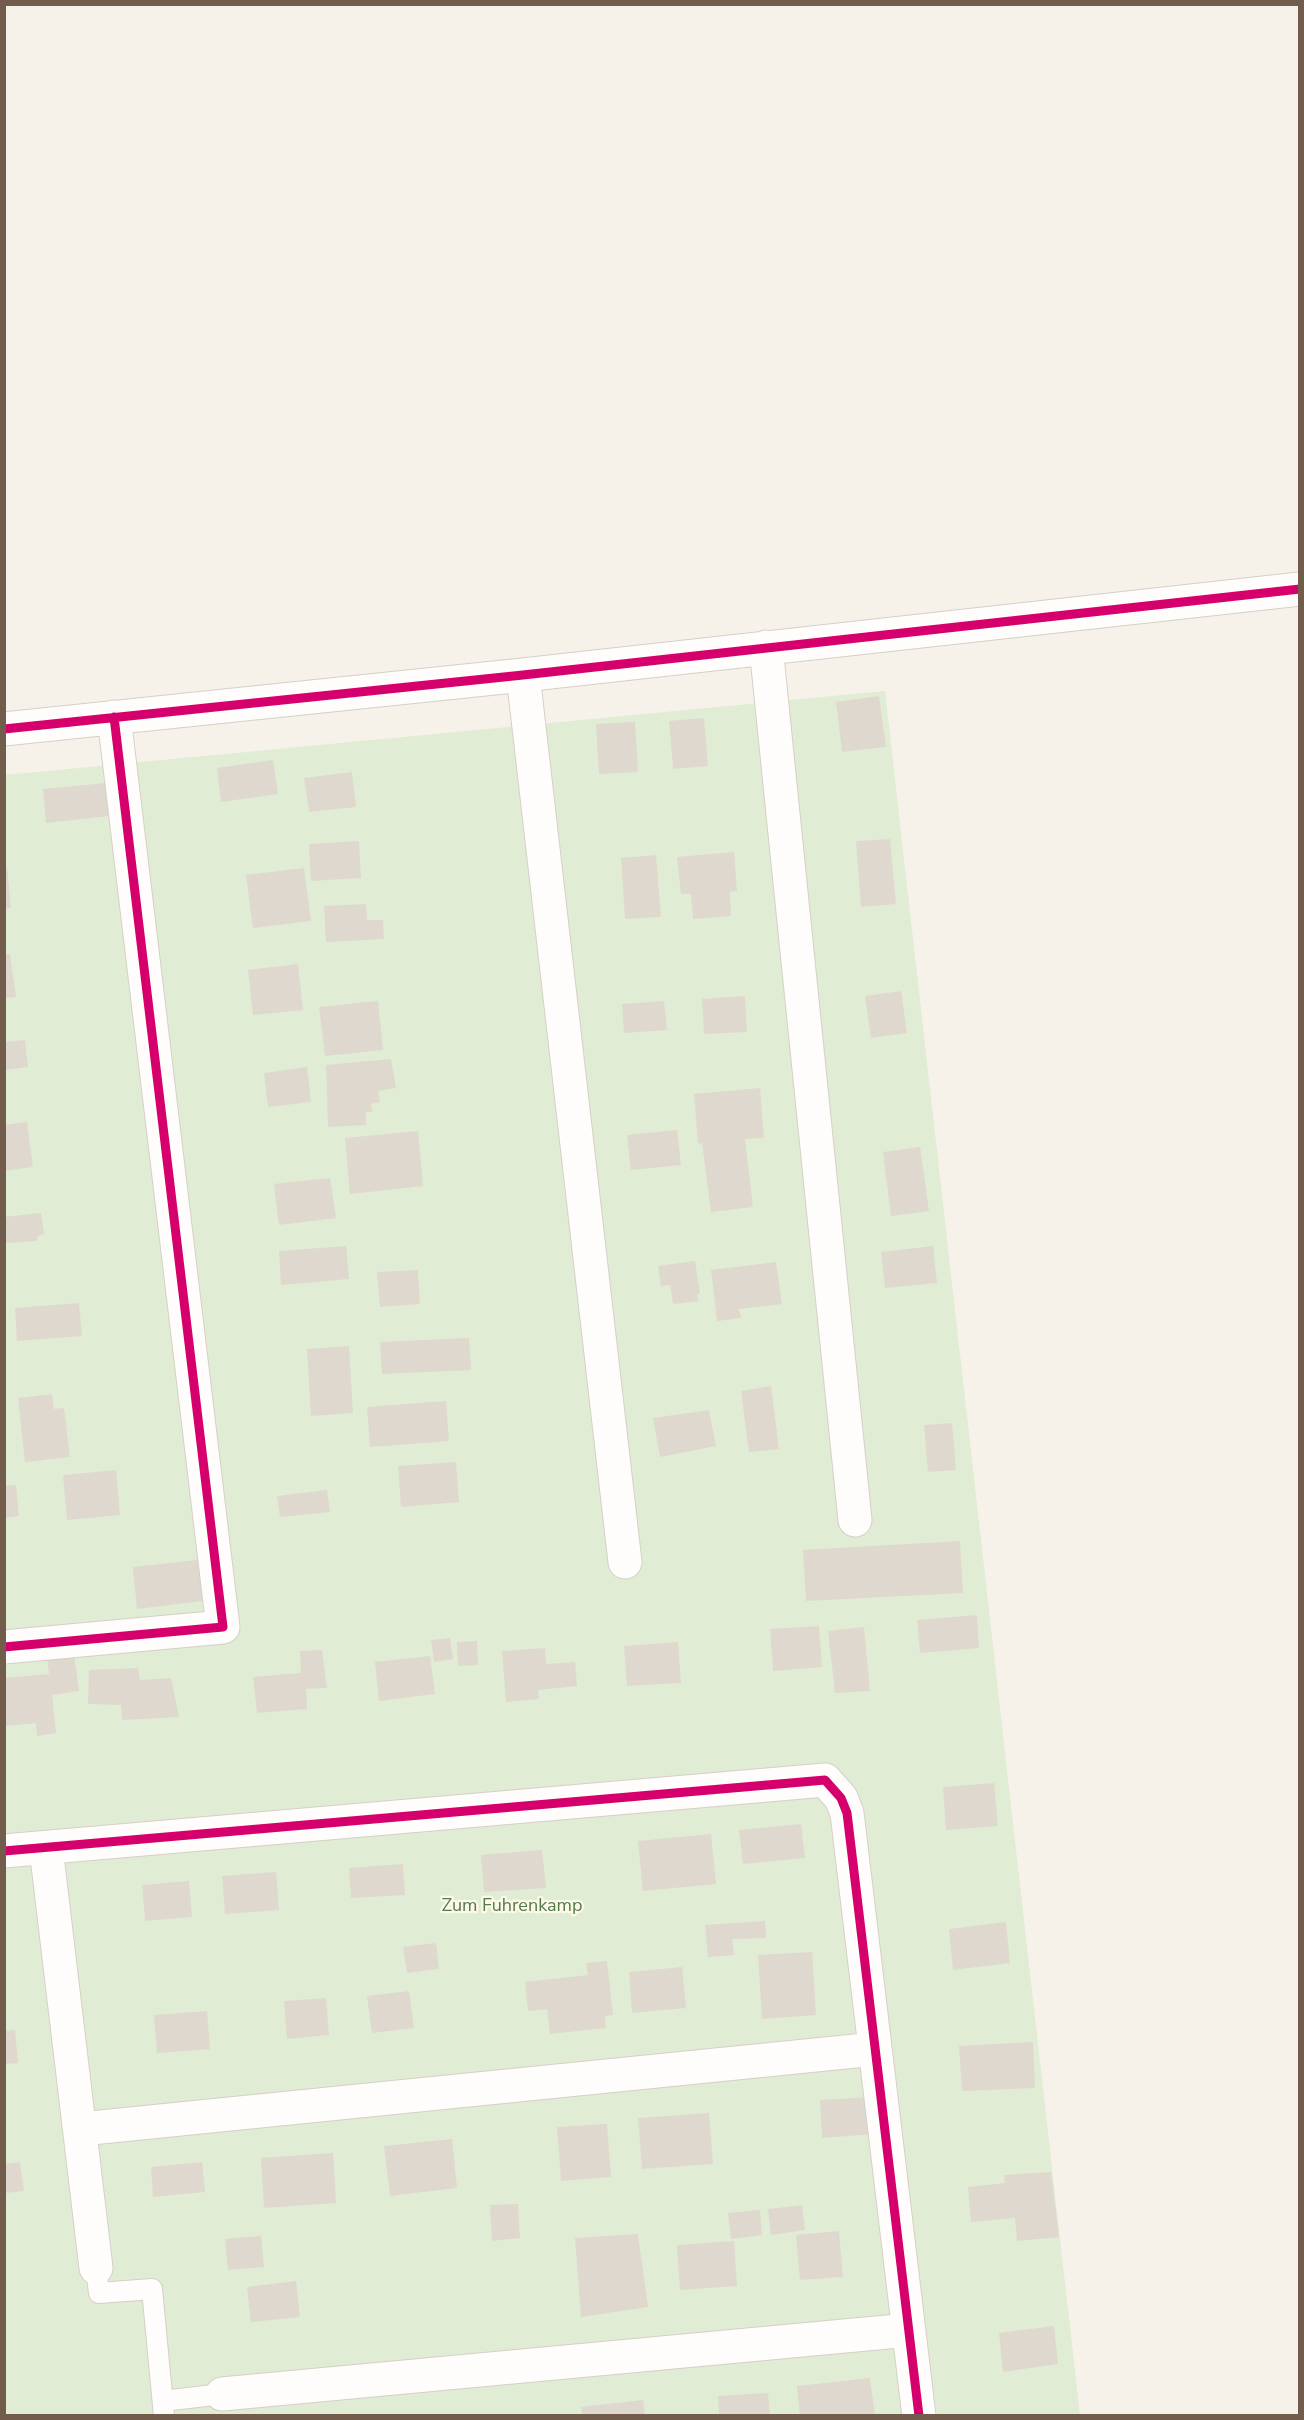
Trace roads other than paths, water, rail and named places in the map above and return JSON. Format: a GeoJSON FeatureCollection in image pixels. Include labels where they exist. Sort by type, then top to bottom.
{"type":"FeatureCollection","features":[{"type":"Feature","properties":{"kind":"street"},"geometry":{"type":"LineString","coordinates":[[4,729],[523,675],[1299,589]]}},
{"type":"Feature","properties":{"kind":"street"},"geometry":{"type":"LineString","coordinates":[[766,647],[855,1520]]}},
{"type":"Feature","properties":{"kind":"street"},"geometry":{"type":"LineString","coordinates":[[523,675],[625,1562]]}},
{"type":"Feature","properties":{"kind":"street"},"geometry":{"type":"LineString","coordinates":[[4,1647],[223,1627],[114,717]]}},
{"type":"Feature","properties":{"kind":"street"},"geometry":{"type":"LineString","coordinates":[[4,1851],[825,1780],[841,1798],[848,1813],[919,2415]]}},
{"type":"Feature","properties":{"kind":"street"},"geometry":{"type":"LineString","coordinates":[[46,1848],[96,2268]]}},
{"type":"Feature","properties":{"kind":"street"},"geometry":{"type":"LineString","coordinates":[[81,2129],[875,2049]]}},
{"type":"Feature","properties":{"kind":"street"},"geometry":{"type":"LineString","coordinates":[[222,2394],[909,2330]]}},
{"type":"Feature","properties":{"kind":"lane"},"geometry":{"type":"LineString","coordinates":[[96,2268],[99,2294],[152,2289],[163,2408],[222,2394]]}},
{"type":"Feature","properties":{"kind":"park label","name":"Zum Fuhrenkamp"},"geometry":{"type":"Point","coordinates":[512,1907]}}]}
